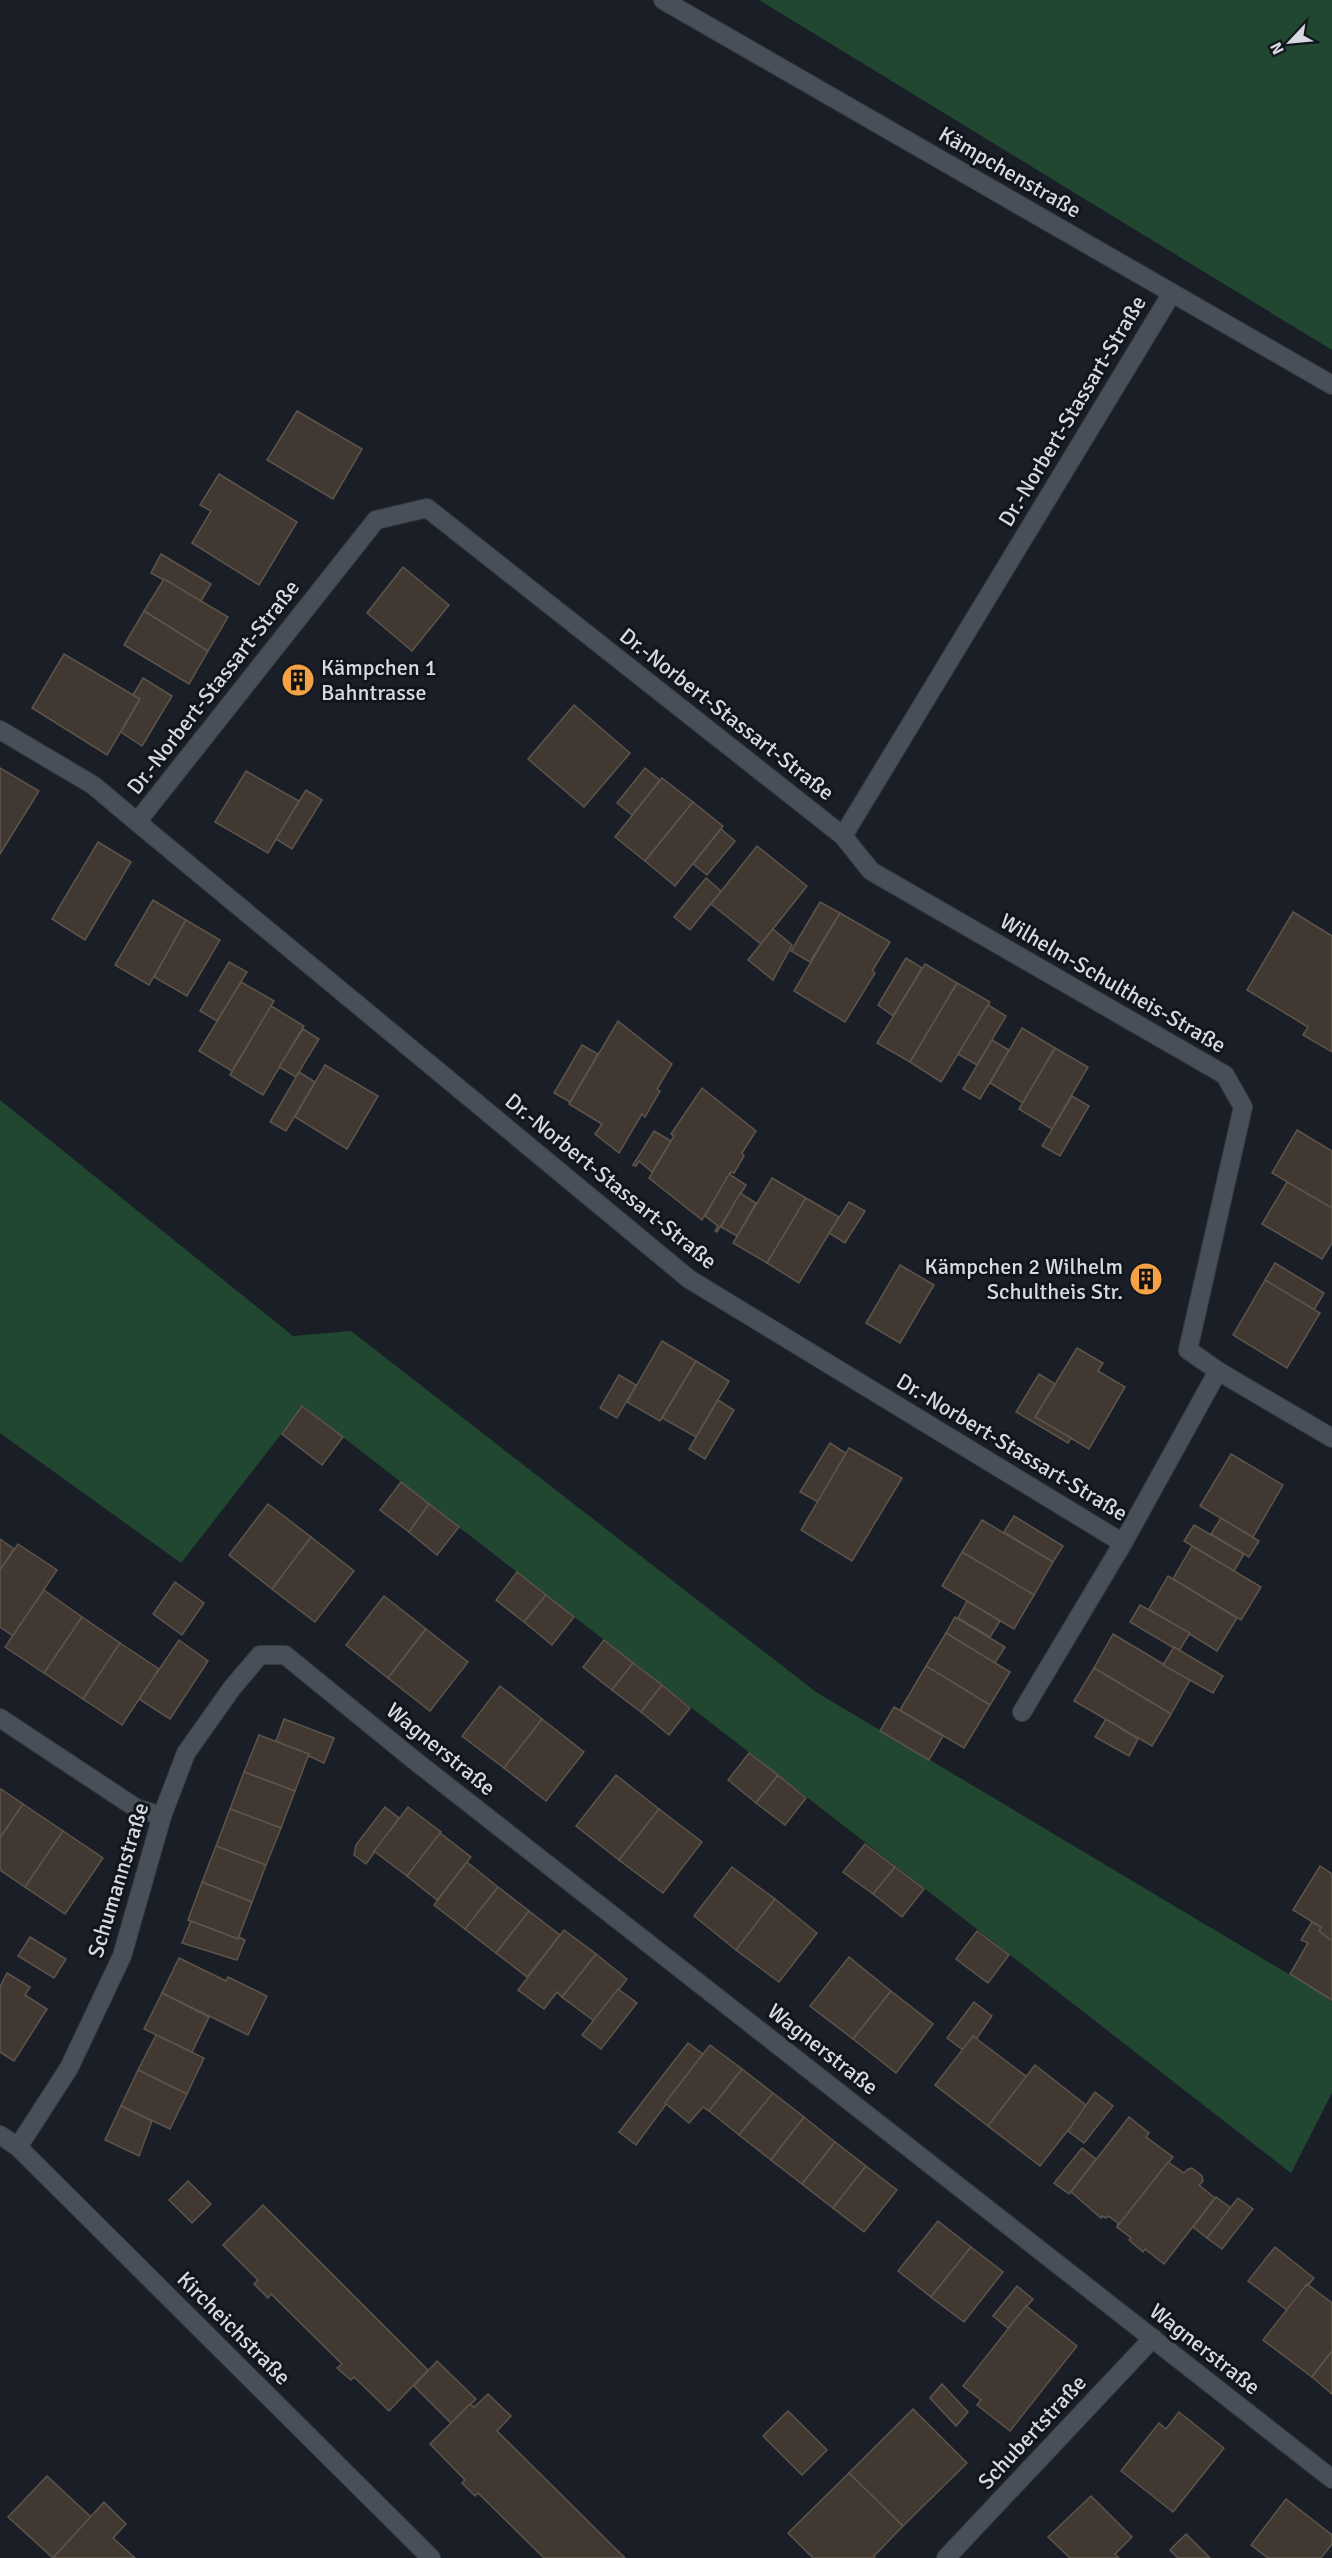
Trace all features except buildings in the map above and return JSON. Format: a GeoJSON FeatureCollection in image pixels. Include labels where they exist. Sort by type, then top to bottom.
{"type":"FeatureCollection","features":[{"type":"Feature","properties":{"kind":"street","name":"Kämpchenstraße"},"geometry":{"type":"LineString","coordinates":[[663,0],[1332,385]]}},
{"type":"Feature","properties":{"kind":"street","name":"Dr.-Norbert-Stassart-Straße"},"geometry":{"type":"LineString","coordinates":[[137,822],[376,520],[427,508],[843,836],[1172,293]]}},
{"type":"Feature","properties":{"kind":"street","name":"Dr.-Norbert-Stassart-Straße"},"geometry":{"type":"LineString","coordinates":[[0,730],[93,785],[689,1279],[1124,1543]]}},
{"type":"Feature","properties":{"kind":"street","name":"Wilhelm-Schultheis-Straße"},"geometry":{"type":"LineString","coordinates":[[843,836],[871,871],[1225,1075],[1243,1107],[1188,1350],[1218,1371],[1332,1438]]}},
{"type":"Feature","properties":{"kind":"street","name":"Dr.-Norbert-Stassart-Straße"},"geometry":{"type":"LineString","coordinates":[[1022,1712],[1124,1543],[1218,1371]]}},
{"type":"Feature","properties":{"kind":"street","name":"Schumannstraße"},"geometry":{"type":"LineString","coordinates":[[18,2147],[69,2068],[122,1956],[162,1816],[186,1753],[232,1688],[260,1655],[285,1655]]}},
{"type":"Feature","properties":{"kind":"street","name":"Wagnerstraße"},"geometry":{"type":"LineString","coordinates":[[285,1655],[433,1774],[1332,2480]]}},
{"type":"Feature","properties":{"kind":"street"},"geometry":{"type":"LineString","coordinates":[[0,1718],[135,1808],[162,1816]]}},
{"type":"Feature","properties":{"kind":"street","name":"Kircheichstraße"},"geometry":{"type":"LineString","coordinates":[[0,2135],[18,2147],[431,2558]]}},
{"type":"Feature","properties":{"kind":"street","name":"Schubertstraße"},"geometry":{"type":"LineString","coordinates":[[946,2558],[1153,2338]]}},
{"type":"Feature","properties":{"kind":"green space"},"geometry":{"type":"Polygon","coordinates":[[[759,0],[1332,0],[1332,350],[759,0]]]}},
{"type":"Feature","properties":{"kind":"green space"},"geometry":{"type":"Polygon","coordinates":[[[0,1100],[293,1336],[351,1331],[816,1692],[1332,2000],[1332,2093],[1291,2173],[303,1406],[181,1563],[0,1433],[0,1100]]]}},
{"type":"Feature","properties":{"kind":"place","name":"Kämpchen 1 Bahntrasse"},"geometry":{"type":"Point","coordinates":[298,680]}},
{"type":"Feature","properties":{"kind":"place","name":"Kämpchen 2 Wilhelm Schultheis Str."},"geometry":{"type":"Point","coordinates":[1146,1279]}}]}
